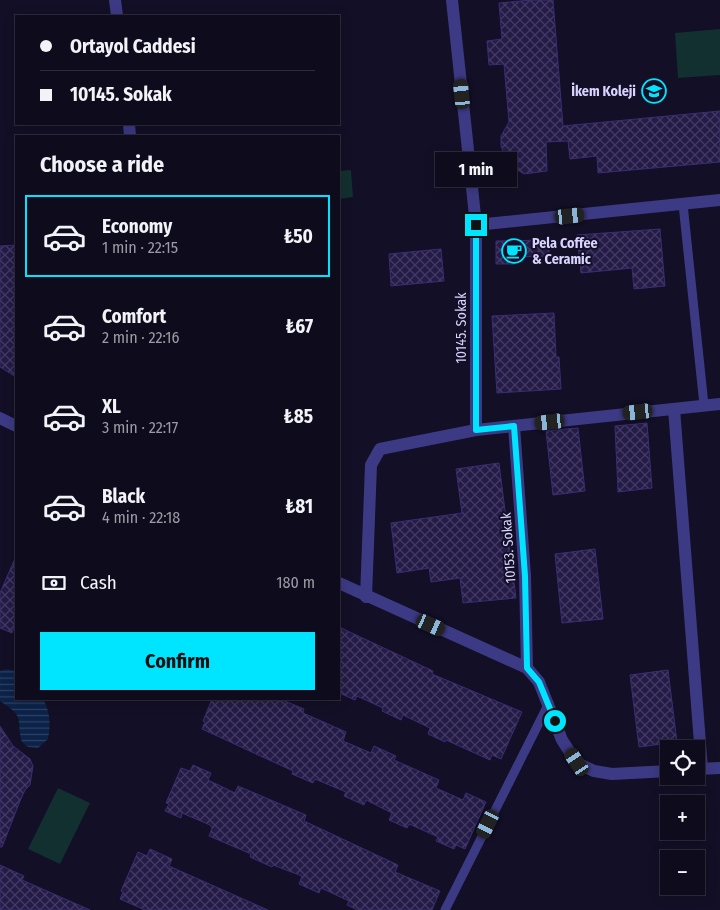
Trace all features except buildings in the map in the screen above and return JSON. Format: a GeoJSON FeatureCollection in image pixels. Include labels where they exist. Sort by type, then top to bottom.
{"type":"FeatureCollection","features":[{"type":"Feature","properties":{"kind":"street"},"geometry":{"type":"LineString","coordinates":[[115,0],[117,15]]}},
{"type":"Feature","properties":{"kind":"street","name":"10145. Sokak"},"geometry":{"type":"LineString","coordinates":[[452,0],[476,225],[476,430]]}},
{"type":"Feature","properties":{"kind":"street"},"geometry":{"type":"LineString","coordinates":[[476,225],[720,200]]}},
{"type":"Feature","properties":{"kind":"street"},"geometry":{"type":"LineString","coordinates":[[366,597],[371,465],[380,449],[476,430],[720,404]]}},
{"type":"Feature","properties":{"kind":"street"},"geometry":{"type":"LineString","coordinates":[[674,409],[697,740]]}},
{"type":"Feature","properties":{"kind":"street"},"geometry":{"type":"LineString","coordinates":[[0,418],[15,426]]}},
{"type":"Feature","properties":{"kind":"street","name":"10153. Sokak"},"geometry":{"type":"LineString","coordinates":[[514,426],[525,576],[527,668]]}},
{"type":"Feature","properties":{"kind":"street"},"geometry":{"type":"LineString","coordinates":[[340,584],[366,597],[527,668],[539,682],[549,702],[562,740],[577,762],[594,771],[612,774],[660,771]]}},
{"type":"Feature","properties":{"kind":"street"},"geometry":{"type":"LineString","coordinates":[[705,769],[720,768]]}},
{"type":"Feature","properties":{"kind":"lane"},"geometry":{"type":"LineString","coordinates":[[683,204],[704,405]]}},
{"type":"Feature","properties":{"kind":"lane"},"geometry":{"type":"LineString","coordinates":[[445,910],[549,702]]}},
{"type":"Feature","properties":{"kind":"green space"},"geometry":{"type":"Polygon","coordinates":[[[720,29],[720,75],[678,78],[675,33],[720,29]]]}},
{"type":"Feature","properties":{"kind":"green space"},"geometry":{"type":"Polygon","coordinates":[[[351,170],[353,197],[340,199],[340,171],[351,170]]]}},
{"type":"Feature","properties":{"kind":"green space"},"geometry":{"type":"Polygon","coordinates":[[[58,788],[90,803],[60,864],[28,849],[58,788]]]}},
{"type":"Feature","properties":{"kind":"water"},"geometry":{"type":"Polygon","coordinates":[[[7,669],[15,671],[15,700],[43,700],[50,723],[49,734],[48,739],[38,748],[28,747],[22,742],[17,715],[0,701],[0,671],[7,669]]]}},
{"type":"Feature","properties":{"kind":"place","name":"İkem Koleji"},"geometry":{"type":"Point","coordinates":[654,91]}},
{"type":"Feature","properties":{"kind":"place","name":"Pela Coffee & Ceramic"},"geometry":{"type":"Point","coordinates":[514,251]}},
{"type":"Feature","properties":{"kind":"route"},"geometry":{"type":"LineString","coordinates":[[476,225],[476,430],[514,426],[525,576],[527,668],[539,682],[549,702],[555,721]]}}]}
